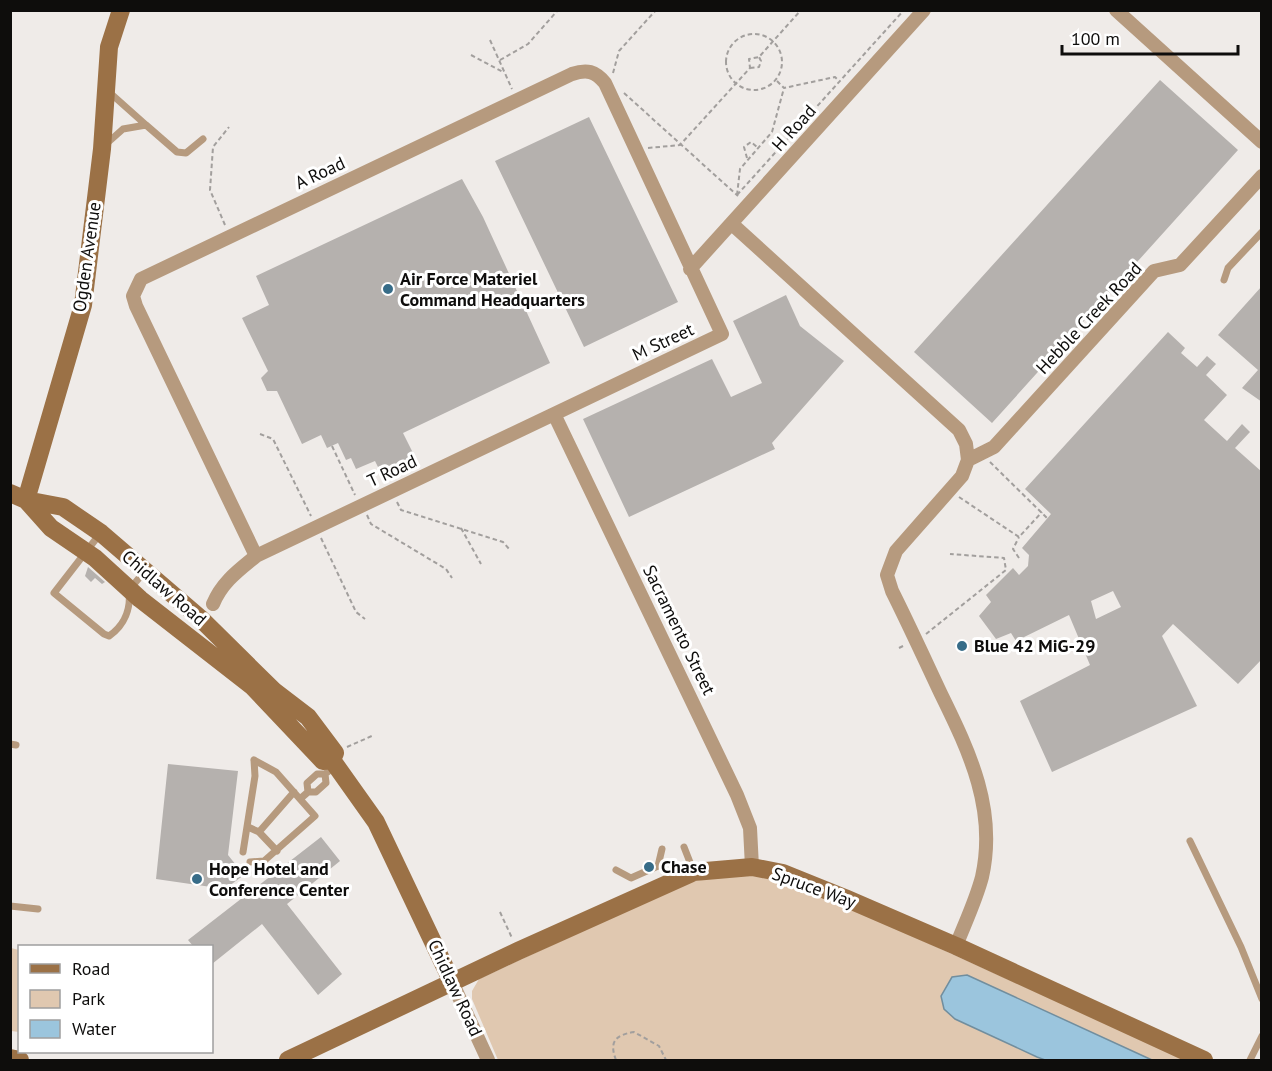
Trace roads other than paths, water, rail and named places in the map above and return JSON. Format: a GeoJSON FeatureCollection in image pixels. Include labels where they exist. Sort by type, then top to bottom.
{"type":"FeatureCollection","features":[{"type":"Feature","properties":{"kind":"street","name":"Ogden Avenue"},"geometry":{"type":"LineString","coordinates":[[18,496],[83,304],[102,149],[110,47],[121,10]]}},
{"type":"Feature","properties":{"kind":"street","name":"H Road"},"geometry":{"type":"LineString","coordinates":[[690,269],[924,10]]}},
{"type":"Feature","properties":{"kind":"street"},"geometry":{"type":"LineString","coordinates":[[1116,10],[1262,142]]}},
{"type":"Feature","properties":{"kind":"street","name":"A Road"},"geometry":{"type":"LineString","coordinates":[[251,560],[133,296],[141,279],[148,274],[572,74],[591,71],[605,84],[690,269]]}},
{"type":"Feature","properties":{"kind":"street","name":"Hebble Creek Road"},"geometry":{"type":"LineString","coordinates":[[968,460],[994,447],[1154,271],[1180,265],[1262,176]]}},
{"type":"Feature","properties":{"kind":"street"},"geometry":{"type":"LineString","coordinates":[[732,224],[959,430],[966,444],[968,460],[962,477],[896,551],[890,562],[888,575],[892,591],[965,742],[979,778],[986,814],[981,878],[956,946]]}},
{"type":"Feature","properties":{"kind":"street","name":"M Street"},"geometry":{"type":"LineString","coordinates":[[554,414],[722,334],[690,269]]}},
{"type":"Feature","properties":{"kind":"street","name":"T Road"},"geometry":{"type":"LineString","coordinates":[[186,635],[213,604],[223,597],[251,560],[554,414]]}},
{"type":"Feature","properties":{"kind":"street","name":"Sacramento Street"},"geometry":{"type":"LineString","coordinates":[[554,414],[737,795],[750,828],[752,867]]}},
{"type":"Feature","properties":{"kind":"street"},"geometry":{"type":"LineString","coordinates":[[18,496],[51,528],[84,553]]}},
{"type":"Feature","properties":{"kind":"street","name":"Chidlaw Road"},"geometry":{"type":"LineString","coordinates":[[18,496],[63,507],[100,532],[145,570],[200,618],[268,686],[308,717],[335,753],[331,767]]}},
{"type":"Feature","properties":{"kind":"street","name":"Chidlaw Road"},"geometry":{"type":"LineString","coordinates":[[84,553],[91,563],[114,583],[129,590],[253,687],[331,767],[376,822],[488,1060]]}},
{"type":"Feature","properties":{"kind":"street","name":"Spruce Way"},"geometry":{"type":"LineString","coordinates":[[288,1060],[518,951],[694,872],[752,867],[783,873],[956,946],[1204,1060]]}},
{"type":"Feature","properties":{"kind":"street"},"geometry":{"type":"LineString","coordinates":[[10,1058],[20,1060]]}},
{"type":"Feature","properties":{"kind":"lane"},"geometry":{"type":"LineString","coordinates":[[105,89],[177,152],[186,153],[203,139]]}},
{"type":"Feature","properties":{"kind":"lane"},"geometry":{"type":"LineString","coordinates":[[102,149],[123,129],[146,125]]}},
{"type":"Feature","properties":{"kind":"lane"},"geometry":{"type":"LineString","coordinates":[[1224,280],[1228,268],[1262,232]]}},
{"type":"Feature","properties":{"kind":"lane"},"geometry":{"type":"LineString","coordinates":[[100,532],[54,593],[109,636],[114,633],[126,616],[130,604],[129,590],[145,570]]}},
{"type":"Feature","properties":{"kind":"lane"},"geometry":{"type":"LineString","coordinates":[[243,852],[248,827],[254,760],[276,772],[315,816],[264,861],[250,862]]}},
{"type":"Feature","properties":{"kind":"lane"},"geometry":{"type":"LineString","coordinates":[[300,799],[308,792],[316,792],[326,783],[331,767]]}},
{"type":"Feature","properties":{"kind":"lane"},"geometry":{"type":"LineString","coordinates":[[259,832],[294,792]]}},
{"type":"Feature","properties":{"kind":"lane"},"geometry":{"type":"LineString","coordinates":[[248,827],[259,832],[277,851]]}},
{"type":"Feature","properties":{"kind":"lane"},"geometry":{"type":"LineString","coordinates":[[1190,841],[1241,947],[1262,999]]}},
{"type":"Feature","properties":{"kind":"lane"},"geometry":{"type":"LineString","coordinates":[[684,847],[694,872]]}},
{"type":"Feature","properties":{"kind":"lane"},"geometry":{"type":"LineString","coordinates":[[616,870],[631,878],[658,866],[662,849]]}},
{"type":"Feature","properties":{"kind":"lane"},"geometry":{"type":"LineString","coordinates":[[10,906],[38,909]]}},
{"type":"Feature","properties":{"kind":"lane"},"geometry":{"type":"LineString","coordinates":[[1250,1060],[1262,1036]]}},
{"type":"Feature","properties":{"kind":"water"},"geometry":{"type":"Polygon","coordinates":[[[967,975],[1152,1060],[1045,1060],[1037,1057],[955,1019],[944,1009],[941,996],[952,977],[967,975]]]}},
{"type":"Feature","properties":{"kind":"place","name":"Air Force Materiel Command Headquarters"},"geometry":{"type":"Point","coordinates":[388,289]}},
{"type":"Feature","properties":{"kind":"place","name":"Blue 42 MiG-29"},"geometry":{"type":"Point","coordinates":[962,646]}},
{"type":"Feature","properties":{"kind":"place","name":"Chase"},"geometry":{"type":"Point","coordinates":[649,867]}},
{"type":"Feature","properties":{"kind":"place","name":"Hope Hotel and Conference Center"},"geometry":{"type":"Point","coordinates":[197,879]}}]}
